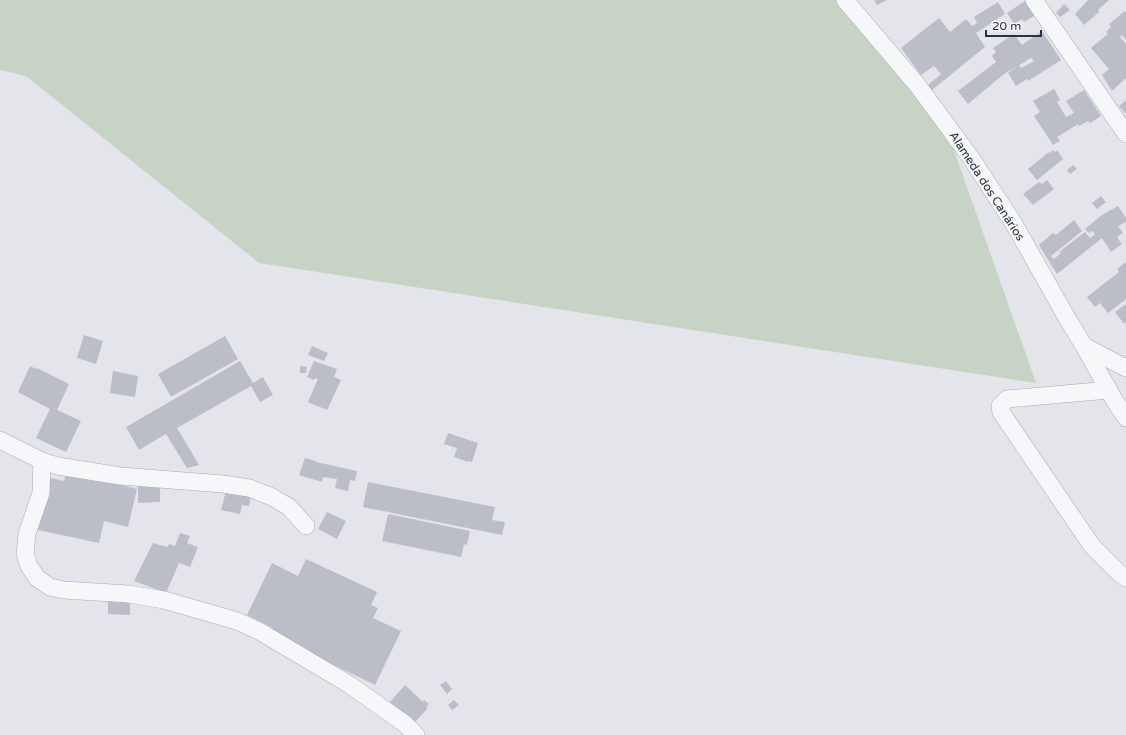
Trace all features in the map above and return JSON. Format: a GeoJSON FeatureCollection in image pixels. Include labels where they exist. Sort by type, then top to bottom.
{"type":"FeatureCollection","features":[{"type":"Feature","properties":{"kind":"street","name":"Alameda dos Canários"},"geometry":{"type":"LineString","coordinates":[[845,0],[893,55],[963,146],[1014,224],[1066,318],[1084,346],[1126,368]]}},
{"type":"Feature","properties":{"kind":"street"},"geometry":{"type":"LineString","coordinates":[[1034,0],[1126,134]]}},
{"type":"Feature","properties":{"kind":"street"},"geometry":{"type":"LineString","coordinates":[[1084,346],[1126,418]]}},
{"type":"Feature","properties":{"kind":"street"},"geometry":{"type":"LineString","coordinates":[[1109,390],[1007,399],[1000,406],[1001,412],[1092,546],[1126,578]]}},
{"type":"Feature","properties":{"kind":"street"},"geometry":{"type":"LineString","coordinates":[[0,440],[42,461],[81,470],[120,476],[223,484],[249,488],[272,497],[289,507],[306,526]]}},
{"type":"Feature","properties":{"kind":"street"},"geometry":{"type":"LineString","coordinates":[[42,461],[41,493],[28,534],[26,554],[28,566],[37,578],[50,587],[63,590],[129,594],[164,600],[238,621],[259,631],[350,685],[405,724],[416,735]]}},
{"type":"Feature","properties":{"kind":"green space"},"geometry":{"type":"Polygon","coordinates":[[[0,0],[839,0],[950,139],[1036,383],[259,263],[26,76],[0,70],[0,0]]]}},
{"type":"Feature","properties":{"kind":"building"},"geometry":{"type":"Polygon","coordinates":[[[874,0],[887,0],[877,5],[874,0]]]}},
{"type":"Feature","properties":{"kind":"building"},"geometry":{"type":"Polygon","coordinates":[[[1088,0],[1109,0],[1098,10],[1099,12],[1084,25],[1075,14],[1088,0]]]}},
{"type":"Feature","properties":{"kind":"building"},"geometry":{"type":"Polygon","coordinates":[[[1025,1],[1034,16],[1024,22],[1022,19],[1014,24],[1007,13],[1025,1]]]}},
{"type":"Feature","properties":{"kind":"building"},"geometry":{"type":"Polygon","coordinates":[[[998,2],[1005,14],[976,33],[985,47],[932,90],[928,85],[941,74],[934,66],[921,75],[901,48],[939,18],[950,32],[966,19],[972,26],[977,23],[974,17],[998,2]]]}},
{"type":"Feature","properties":{"kind":"building"},"geometry":{"type":"Polygon","coordinates":[[[1064,4],[1070,10],[1060,17],[1056,13],[1064,4]]]}},
{"type":"Feature","properties":{"kind":"building"},"geometry":{"type":"Polygon","coordinates":[[[1125,11],[1126,40],[1122,35],[1120,37],[1126,44],[1126,78],[1112,91],[1102,75],[1109,69],[1091,48],[1108,34],[1106,32],[1111,27],[1109,24],[1125,11]]]}},
{"type":"Feature","properties":{"kind":"building"},"geometry":{"type":"Polygon","coordinates":[[[1042,31],[1061,60],[1028,81],[1027,79],[1016,86],[1008,73],[1018,66],[1004,74],[968,104],[958,91],[996,62],[992,56],[996,52],[993,48],[1014,34],[1022,45],[1042,31]],[[1031,58],[1019,65],[1021,68],[1034,61],[1031,58]]]}},
{"type":"Feature","properties":{"kind":"building"},"geometry":{"type":"Polygon","coordinates":[[[1054,89],[1060,100],[1057,102],[1066,117],[1074,113],[1066,101],[1084,90],[1101,116],[1090,123],[1088,121],[1079,126],[1078,124],[1057,137],[1060,141],[1053,145],[1034,116],[1040,112],[1033,101],[1054,89]]]}},
{"type":"Feature","properties":{"kind":"building"},"geometry":{"type":"Polygon","coordinates":[[[1126,100],[1126,114],[1119,106],[1126,100]]]}},
{"type":"Feature","properties":{"kind":"building"},"geometry":{"type":"Polygon","coordinates":[[[1053,150],[1055,152],[1057,150],[1063,159],[1037,180],[1028,169],[1053,150]]]}},
{"type":"Feature","properties":{"kind":"building"},"geometry":{"type":"Polygon","coordinates":[[[1073,165],[1077,169],[1070,174],[1067,170],[1073,165]]]}},
{"type":"Feature","properties":{"kind":"building"},"geometry":{"type":"Polygon","coordinates":[[[1047,180],[1054,189],[1033,205],[1023,194],[1039,182],[1042,184],[1047,180]]]}},
{"type":"Feature","properties":{"kind":"building"},"geometry":{"type":"Polygon","coordinates":[[[1101,196],[1106,202],[1097,209],[1092,203],[1101,196]]]}},
{"type":"Feature","properties":{"kind":"building"},"geometry":{"type":"Polygon","coordinates":[[[1118,206],[1126,218],[1126,222],[1118,226],[1123,233],[1117,237],[1122,244],[1111,252],[1102,238],[1057,274],[1039,245],[1053,233],[1056,235],[1074,220],[1082,231],[1051,256],[1054,259],[1061,253],[1059,252],[1085,232],[1090,238],[1095,234],[1092,231],[1089,233],[1085,229],[1102,215],[1118,206]]]}},
{"type":"Feature","properties":{"kind":"building"},"geometry":{"type":"Polygon","coordinates":[[[1126,262],[1126,299],[1108,313],[1100,303],[1095,307],[1087,297],[1119,272],[1117,269],[1126,262]]]}},
{"type":"Feature","properties":{"kind":"building"},"geometry":{"type":"Polygon","coordinates":[[[1126,304],[1126,322],[1124,324],[1115,312],[1126,304]]]}},
{"type":"Feature","properties":{"kind":"building"},"geometry":{"type":"Polygon","coordinates":[[[84,335],[103,341],[96,364],[77,358],[84,335]]]}},
{"type":"Feature","properties":{"kind":"building"},"geometry":{"type":"Polygon","coordinates":[[[225,336],[238,359],[171,397],[158,374],[225,336]]]}},
{"type":"Feature","properties":{"kind":"building"},"geometry":{"type":"Polygon","coordinates":[[[312,346],[328,353],[324,361],[308,355],[312,346]]]}},
{"type":"Feature","properties":{"kind":"building"},"geometry":{"type":"Polygon","coordinates":[[[240,361],[253,383],[263,377],[273,395],[260,402],[251,386],[177,428],[199,465],[187,468],[166,434],[139,450],[126,427],[240,361]]]}},
{"type":"Feature","properties":{"kind":"building"},"geometry":{"type":"Polygon","coordinates":[[[314,361],[337,369],[334,377],[341,380],[327,410],[308,402],[318,379],[315,378],[314,380],[307,377],[314,361]]]}},
{"type":"Feature","properties":{"kind":"building"},"geometry":{"type":"Polygon","coordinates":[[[30,366],[69,384],[57,410],[81,421],[66,452],[36,438],[50,409],[18,392],[30,366]]]}},
{"type":"Feature","properties":{"kind":"building"},"geometry":{"type":"Polygon","coordinates":[[[300,366],[307,367],[306,373],[300,373],[300,366]]]}},
{"type":"Feature","properties":{"kind":"building"},"geometry":{"type":"Polygon","coordinates":[[[113,371],[138,376],[135,397],[110,393],[113,371]]]}},
{"type":"Feature","properties":{"kind":"building"},"geometry":{"type":"Polygon","coordinates":[[[448,433],[478,443],[472,462],[454,457],[457,448],[444,444],[448,433]]]}},
{"type":"Feature","properties":{"kind":"building"},"geometry":{"type":"Polygon","coordinates":[[[305,458],[316,462],[357,471],[355,481],[350,480],[348,491],[335,488],[337,479],[323,477],[322,482],[299,475],[305,458]]]}},
{"type":"Feature","properties":{"kind":"building"},"geometry":{"type":"Polygon","coordinates":[[[67,471],[137,489],[128,527],[104,521],[99,543],[38,530],[47,485],[49,485],[51,478],[64,481],[67,471]]]}},
{"type":"Feature","properties":{"kind":"building"},"geometry":{"type":"Polygon","coordinates":[[[368,482],[495,507],[492,520],[505,522],[502,535],[363,507],[368,482]]]}},
{"type":"Feature","properties":{"kind":"building"},"geometry":{"type":"Polygon","coordinates":[[[138,484],[160,484],[160,502],[138,503],[138,484]]]}},
{"type":"Feature","properties":{"kind":"building"},"geometry":{"type":"Polygon","coordinates":[[[226,491],[251,496],[249,506],[242,505],[240,514],[221,510],[226,491]]]}},
{"type":"Feature","properties":{"kind":"building"},"geometry":{"type":"Polygon","coordinates":[[[327,512],[346,521],[337,539],[318,529],[327,512]]]}},
{"type":"Feature","properties":{"kind":"building"},"geometry":{"type":"Polygon","coordinates":[[[388,514],[470,531],[467,545],[464,544],[461,557],[382,541],[388,514]]]}},
{"type":"Feature","properties":{"kind":"building"},"geometry":{"type":"Polygon","coordinates":[[[180,533],[190,536],[187,543],[198,547],[190,567],[179,563],[166,593],[134,581],[153,543],[167,547],[169,544],[175,546],[180,533]]]}},
{"type":"Feature","properties":{"kind":"building"},"geometry":{"type":"Polygon","coordinates":[[[306,559],[377,592],[371,605],[378,608],[373,618],[401,631],[375,685],[270,634],[273,628],[247,615],[272,563],[298,576],[306,559]]]}},
{"type":"Feature","properties":{"kind":"building"},"geometry":{"type":"Polygon","coordinates":[[[108,601],[130,601],[130,615],[108,614],[108,601]]]}},
{"type":"Feature","properties":{"kind":"building"},"geometry":{"type":"Polygon","coordinates":[[[446,681],[452,689],[447,694],[440,685],[446,681]]]}},
{"type":"Feature","properties":{"kind":"building"},"geometry":{"type":"Polygon","coordinates":[[[405,685],[423,702],[424,700],[429,704],[426,707],[428,708],[413,724],[390,702],[405,685]]]}},
{"type":"Feature","properties":{"kind":"building"},"geometry":{"type":"Polygon","coordinates":[[[454,700],[459,705],[452,710],[448,705],[454,700]]]}}]}
